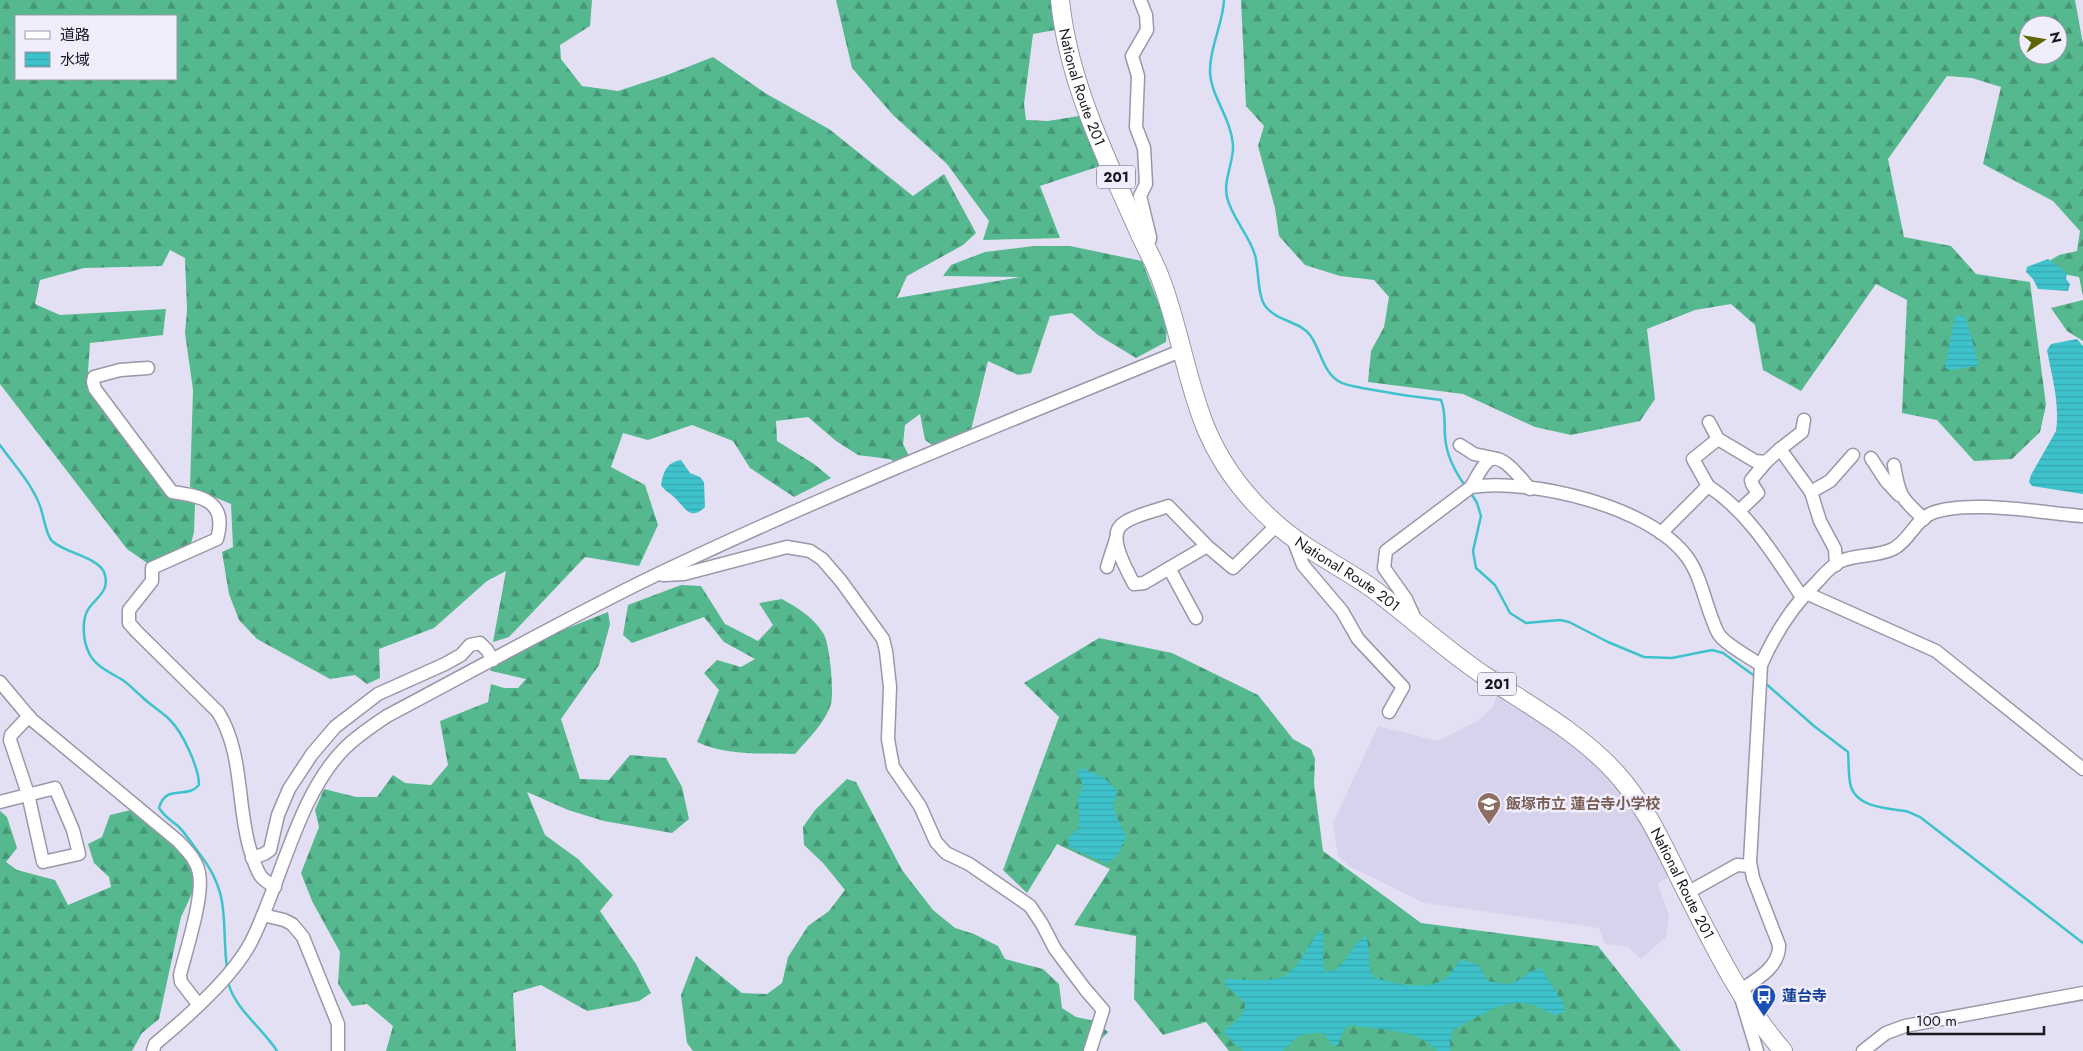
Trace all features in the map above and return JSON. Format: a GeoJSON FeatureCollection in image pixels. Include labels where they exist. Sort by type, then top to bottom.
{"type":"FeatureCollection","features":[{"type":"Feature","properties":{"kind":"highway","name":"National Route 201"},"geometry":{"type":"LineString","coordinates":[[1060,0],[1062,20],[1078,81],[1099,138],[1160,278],[1204,424],[1214,447],[1240,486],[1277,525],[1370,587],[1460,659],[1566,730],[1614,771],[1642,806],[1721,961],[1739,991],[1762,1027],[1783,1051]]}},
{"type":"Feature","properties":{"kind":"street"},"geometry":{"type":"LineString","coordinates":[[1140,0],[1146,15],[1147,30],[1132,56],[1138,76],[1136,127],[1144,148],[1146,184],[1140,196],[1150,237],[1150,239],[1144,242]]}},
{"type":"Feature","properties":{"kind":"street"},"geometry":{"type":"LineString","coordinates":[[153,1051],[155,1044],[221,982],[250,944],[275,887],[302,815],[327,770],[344,749],[379,722],[493,660],[656,576],[754,530],[980,432],[1183,350]]}},
{"type":"Feature","properties":{"kind":"street"},"geometry":{"type":"LineString","coordinates":[[148,368],[120,370],[94,377],[94,389],[172,492],[198,496],[209,500],[216,509],[220,529],[217,539],[152,568],[152,581],[130,610],[130,623],[218,712],[226,724],[234,745],[244,826],[252,858],[261,877],[275,887]]}},
{"type":"Feature","properties":{"kind":"street"},"geometry":{"type":"LineString","coordinates":[[1739,511],[1758,493],[1751,480],[1766,462],[1802,432],[1804,420]]}},
{"type":"Feature","properties":{"kind":"street"},"geometry":{"type":"LineString","coordinates":[[1709,422],[1718,439],[1755,461],[1766,462]]}},
{"type":"Feature","properties":{"kind":"street"},"geometry":{"type":"LineString","coordinates":[[1718,439],[1693,459],[1708,486],[1728,500],[1739,511],[1768,546],[1804,595],[1936,651],[2083,769]]}},
{"type":"Feature","properties":{"kind":"street"},"geometry":{"type":"LineString","coordinates":[[1460,445],[1474,454],[1501,460],[1512,468],[1530,489]]}},
{"type":"Feature","properties":{"kind":"street"},"geometry":{"type":"LineString","coordinates":[[1780,449],[1811,492],[1820,521],[1835,549],[1836,565]]}},
{"type":"Feature","properties":{"kind":"street"},"geometry":{"type":"LineString","coordinates":[[1811,492],[1830,481],[1853,455]]}},
{"type":"Feature","properties":{"kind":"street"},"geometry":{"type":"LineString","coordinates":[[1417,623],[1406,599],[1384,568],[1386,551],[1471,487],[1487,461],[1493,458]]}},
{"type":"Feature","properties":{"kind":"street"},"geometry":{"type":"LineString","coordinates":[[1871,458],[1886,481],[1924,519]]}},
{"type":"Feature","properties":{"kind":"street"},"geometry":{"type":"LineString","coordinates":[[1894,465],[1898,489],[1902,499]]}},
{"type":"Feature","properties":{"kind":"street"},"geometry":{"type":"LineString","coordinates":[[1471,487],[1486,485],[1572,495],[1606,504],[1661,533],[1676,544],[1688,558],[1720,637],[1761,665]]}},
{"type":"Feature","properties":{"kind":"street"},"geometry":{"type":"LineString","coordinates":[[1661,533],[1708,486]]}},
{"type":"Feature","properties":{"kind":"street"},"geometry":{"type":"LineString","coordinates":[[1106,567],[1117,532],[1122,523],[1168,506],[1207,546],[1233,568],[1277,525]]}},
{"type":"Feature","properties":{"kind":"street"},"geometry":{"type":"LineString","coordinates":[[1757,1051],[1739,991],[1760,977],[1774,962],[1779,953],[1779,945],[1750,866],[1761,665],[1773,637],[1788,614],[1804,595],[1841,561],[1893,549],[1930,514],[1955,507],[2083,516]]}},
{"type":"Feature","properties":{"kind":"street"},"geometry":{"type":"LineString","coordinates":[[1292,536],[1303,565],[1342,611],[1358,639],[1403,687],[1389,712]]}},
{"type":"Feature","properties":{"kind":"street"},"geometry":{"type":"LineString","coordinates":[[1116,538],[1117,547],[1134,584],[1144,583],[1207,546]]}},
{"type":"Feature","properties":{"kind":"street"},"geometry":{"type":"LineString","coordinates":[[656,576],[684,574],[787,547],[810,551],[822,559],[841,581],[883,640],[890,687],[888,739],[894,767],[920,806],[936,842],[946,853],[969,864],[1030,906],[1055,949],[1103,1010],[1090,1051]]}},
{"type":"Feature","properties":{"kind":"street"},"geometry":{"type":"LineString","coordinates":[[1169,568],[1196,618]]}},
{"type":"Feature","properties":{"kind":"street"},"geometry":{"type":"LineString","coordinates":[[252,858],[270,850],[278,815],[289,789],[312,754],[335,727],[378,694],[461,655],[470,645],[480,643],[488,650],[493,660]]}},
{"type":"Feature","properties":{"kind":"street"},"geometry":{"type":"LineString","coordinates":[[0,682],[29,716],[178,841],[194,859],[199,872],[200,891],[180,975],[181,982],[198,1004]]}},
{"type":"Feature","properties":{"kind":"street"},"geometry":{"type":"LineString","coordinates":[[0,802],[28,794],[55,788],[73,830],[79,854],[43,862],[28,794],[10,740],[11,735],[29,716]]}},
{"type":"Feature","properties":{"kind":"street"},"geometry":{"type":"LineString","coordinates":[[312,754],[327,770]]}},
{"type":"Feature","properties":{"kind":"street"},"geometry":{"type":"LineString","coordinates":[[1687,892],[1737,865],[1750,866]]}},
{"type":"Feature","properties":{"kind":"street"},"geometry":{"type":"LineString","coordinates":[[263,915],[292,924],[303,937],[338,1024],[338,1051]]}},
{"type":"Feature","properties":{"kind":"street"},"geometry":{"type":"LineString","coordinates":[[1863,1051],[1886,1033],[1904,1026],[2083,993]]}},
{"type":"Feature","properties":{"kind":"shaded area","name":"飯塚市立 蓮台寺小学校"},"geometry":{"type":"Polygon","coordinates":[[[1497,694],[1536,718],[1576,747],[1612,778],[1634,807],[1671,875],[1658,884],[1669,915],[1666,937],[1641,959],[1628,947],[1605,944],[1599,928],[1424,903],[1349,866],[1338,856],[1333,823],[1378,726],[1438,741],[1479,720],[1493,707],[1497,694]]]}},
{"type":"Feature","properties":{"kind":"green space"},"geometry":{"type":"Polygon","coordinates":[[[0,0],[592,0],[590,26],[560,45],[561,59],[582,86],[618,91],[713,57],[765,93],[829,129],[913,196],[944,174],[976,233],[963,245],[907,276],[897,298],[1021,277],[943,276],[951,265],[985,252],[1033,246],[1070,246],[1142,261],[1167,325],[1166,342],[1136,358],[1098,335],[1072,313],[1050,316],[1031,373],[1018,375],[988,361],[971,430],[941,451],[925,440],[920,414],[905,425],[903,444],[911,460],[901,464],[889,459],[858,455],[836,441],[808,417],[776,421],[777,441],[814,464],[831,478],[794,497],[750,468],[733,441],[692,425],[648,440],[623,433],[611,467],[645,485],[658,525],[639,566],[585,557],[509,637],[493,642],[506,571],[487,581],[434,628],[379,649],[380,678],[367,684],[355,675],[330,679],[257,639],[239,620],[229,594],[222,552],[233,547],[231,504],[190,487],[193,390],[185,333],[187,310],[185,258],[170,250],[162,266],[84,268],[40,280],[35,304],[60,315],[166,309],[163,335],[90,343],[87,386],[111,411],[171,495],[195,504],[194,532],[188,555],[153,567],[127,549],[0,384],[0,0]]]}},
{"type":"Feature","properties":{"kind":"green space"},"geometry":{"type":"Polygon","coordinates":[[[836,0],[1055,0],[1055,30],[1033,34],[1024,104],[1026,120],[1048,121],[1079,116],[1100,166],[1040,186],[1060,238],[983,240],[989,221],[947,164],[893,115],[852,68],[836,0]]]}},
{"type":"Feature","properties":{"kind":"green space"},"geometry":{"type":"Polygon","coordinates":[[[1241,0],[2075,0],[2083,44],[2083,296],[2079,277],[2057,273],[2046,263],[2059,255],[2077,251],[2080,231],[2053,201],[1983,164],[2001,87],[1972,78],[1947,76],[1888,159],[1904,237],[1951,246],[1976,274],[2030,282],[2046,405],[2040,432],[2012,459],[1974,461],[1937,420],[1902,413],[1907,300],[1876,284],[1801,391],[1763,370],[1755,325],[1731,304],[1695,310],[1647,329],[1655,399],[1640,421],[1571,435],[1535,427],[1463,394],[1368,382],[1371,351],[1384,327],[1389,297],[1374,280],[1340,276],[1305,265],[1279,236],[1275,208],[1258,146],[1264,126],[1246,106],[1241,0]]]}},
{"type":"Feature","properties":{"kind":"green space"},"geometry":{"type":"Polygon","coordinates":[[[2083,300],[2083,341],[2067,331],[2051,308],[2083,300]]]}},
{"type":"Feature","properties":{"kind":"green space"},"geometry":{"type":"Polygon","coordinates":[[[681,585],[701,586],[725,624],[758,641],[773,625],[759,603],[782,599],[799,609],[819,627],[828,646],[831,668],[831,704],[811,737],[795,754],[732,752],[697,742],[719,690],[704,673],[717,660],[741,667],[755,659],[724,642],[704,617],[632,643],[623,635],[628,605],[681,585]]]}},
{"type":"Feature","properties":{"kind":"green space"},"geometry":{"type":"Polygon","coordinates":[[[608,612],[610,624],[599,665],[561,719],[580,779],[609,780],[630,755],[666,758],[682,787],[689,819],[672,833],[604,821],[568,810],[527,792],[545,835],[578,859],[613,895],[600,911],[636,964],[651,993],[639,1001],[587,1011],[541,985],[513,993],[516,1051],[386,1051],[393,1026],[367,1004],[352,1006],[338,984],[340,952],[312,901],[301,873],[319,827],[315,810],[324,789],[356,797],[377,797],[393,775],[405,783],[431,785],[448,765],[440,721],[488,702],[491,684],[504,688],[518,688],[526,679],[491,671],[487,660],[608,612]]]}},
{"type":"Feature","properties":{"kind":"green space"},"geometry":{"type":"Polygon","coordinates":[[[1099,638],[1172,653],[1258,695],[1293,739],[1311,749],[1315,759],[1314,783],[1323,851],[1421,923],[1598,946],[1681,1051],[1229,1051],[1206,1022],[1163,1035],[1134,999],[1136,936],[1074,925],[1110,869],[1057,844],[1027,893],[1003,870],[1059,717],[1024,683],[1099,638]]]}},
{"type":"Feature","properties":{"kind":"green space"},"geometry":{"type":"Polygon","coordinates":[[[847,779],[856,782],[902,870],[933,910],[955,928],[974,934],[998,946],[1005,959],[1043,969],[1059,984],[1062,1008],[1076,1017],[1095,1021],[1108,1032],[1090,1051],[693,1051],[687,1043],[681,995],[696,956],[742,993],[767,994],[782,983],[788,957],[808,926],[829,911],[845,890],[823,863],[804,845],[803,827],[815,810],[847,779]]]}},
{"type":"Feature","properties":{"kind":"green space"},"geometry":{"type":"Polygon","coordinates":[[[131,810],[188,852],[198,881],[181,917],[159,1019],[142,1033],[132,1051],[0,1051],[0,811],[7,817],[17,848],[6,862],[17,870],[55,880],[68,905],[111,887],[109,877],[94,863],[88,844],[102,837],[110,815],[131,810]]]}},
{"type":"Feature","properties":{"kind":"water"},"geometry":{"type":"Polygon","coordinates":[[[2048,259],[2067,273],[2066,279],[2070,284],[2068,291],[2038,289],[2033,279],[2026,272],[2027,267],[2048,259]]]}},
{"type":"Feature","properties":{"kind":"water"},"geometry":{"type":"Polygon","coordinates":[[[1965,316],[1978,366],[1949,370],[1945,367],[1955,317],[1965,316]]]}},
{"type":"Feature","properties":{"kind":"water"},"geometry":{"type":"Polygon","coordinates":[[[2077,339],[2083,346],[2083,494],[2032,486],[2029,482],[2031,475],[2056,431],[2056,401],[2047,350],[2051,344],[2077,339]]]}},
{"type":"Feature","properties":{"kind":"water"},"geometry":{"type":"Polygon","coordinates":[[[681,460],[690,473],[700,477],[704,482],[705,507],[696,513],[686,510],[661,485],[666,468],[672,463],[681,460]]]}},
{"type":"Feature","properties":{"kind":"water"},"geometry":{"type":"Polygon","coordinates":[[[1083,768],[1104,778],[1117,790],[1113,808],[1126,837],[1117,856],[1106,863],[1069,847],[1068,838],[1079,828],[1077,800],[1083,785],[1077,771],[1083,768]]]}},
{"type":"Feature","properties":{"kind":"water"},"geometry":{"type":"Polygon","coordinates":[[[1323,931],[1323,965],[1326,972],[1339,967],[1360,940],[1366,936],[1370,968],[1374,978],[1411,985],[1430,985],[1447,977],[1462,960],[1478,965],[1488,981],[1508,984],[1517,981],[1531,971],[1541,968],[1563,1003],[1565,1012],[1555,1015],[1533,1005],[1520,1003],[1500,1006],[1453,1030],[1450,1037],[1450,1051],[1437,1051],[1431,1044],[1410,1035],[1385,1029],[1351,1025],[1344,1029],[1338,1045],[1333,1046],[1324,1033],[1309,1033],[1297,1038],[1283,1051],[1243,1051],[1223,1032],[1241,1016],[1245,1008],[1245,1003],[1225,984],[1226,979],[1264,980],[1284,976],[1299,962],[1317,933],[1323,931]]]}},
{"type":"Feature","properties":{"kind":"waterway"},"geometry":{"type":"LineString","coordinates":[[1224,0],[1211,61],[1211,80],[1229,125],[1233,145],[1226,184],[1227,197],[1232,211],[1249,240],[1255,255],[1263,302],[1271,312],[1300,327],[1310,335],[1326,367],[1334,378],[1340,382],[1372,390],[1441,400],[1449,457],[1466,487]]}},
{"type":"Feature","properties":{"kind":"waterway"},"geometry":{"type":"LineString","coordinates":[[0,445],[34,492],[48,535],[52,541],[95,563],[104,572],[106,584],[102,593],[86,613],[84,624],[85,642],[92,658],[103,668],[126,682],[170,720],[180,733],[189,751],[196,769],[199,785],[194,789],[166,796],[159,808],[186,836],[209,868],[216,882],[223,909],[227,969]]}},
{"type":"Feature","properties":{"kind":"waterway"},"geometry":{"type":"LineString","coordinates":[[1471,493],[1477,503],[1481,516],[1473,551],[1476,568],[1495,585],[1510,613],[1526,623],[1560,620],[1569,622],[1608,642],[1644,657],[1672,658],[1712,650],[1723,653],[1756,677]]}},
{"type":"Feature","properties":{"kind":"waterway"},"geometry":{"type":"LineString","coordinates":[[1765,683],[1814,726],[1848,752],[1851,787],[1860,799],[1874,806],[1905,811],[1920,817],[2083,943]]}},
{"type":"Feature","properties":{"kind":"waterway"},"geometry":{"type":"LineString","coordinates":[[228,982],[243,1010],[277,1051]]}},
{"type":"Feature","properties":{"kind":"place","name":"飯塚市立 蓮台寺小学校"},"geometry":{"type":"Point","coordinates":[1489,825]}},
{"type":"Feature","properties":{"kind":"place","name":"蓮台寺"},"geometry":{"type":"Point","coordinates":[1764,1017]}}]}
